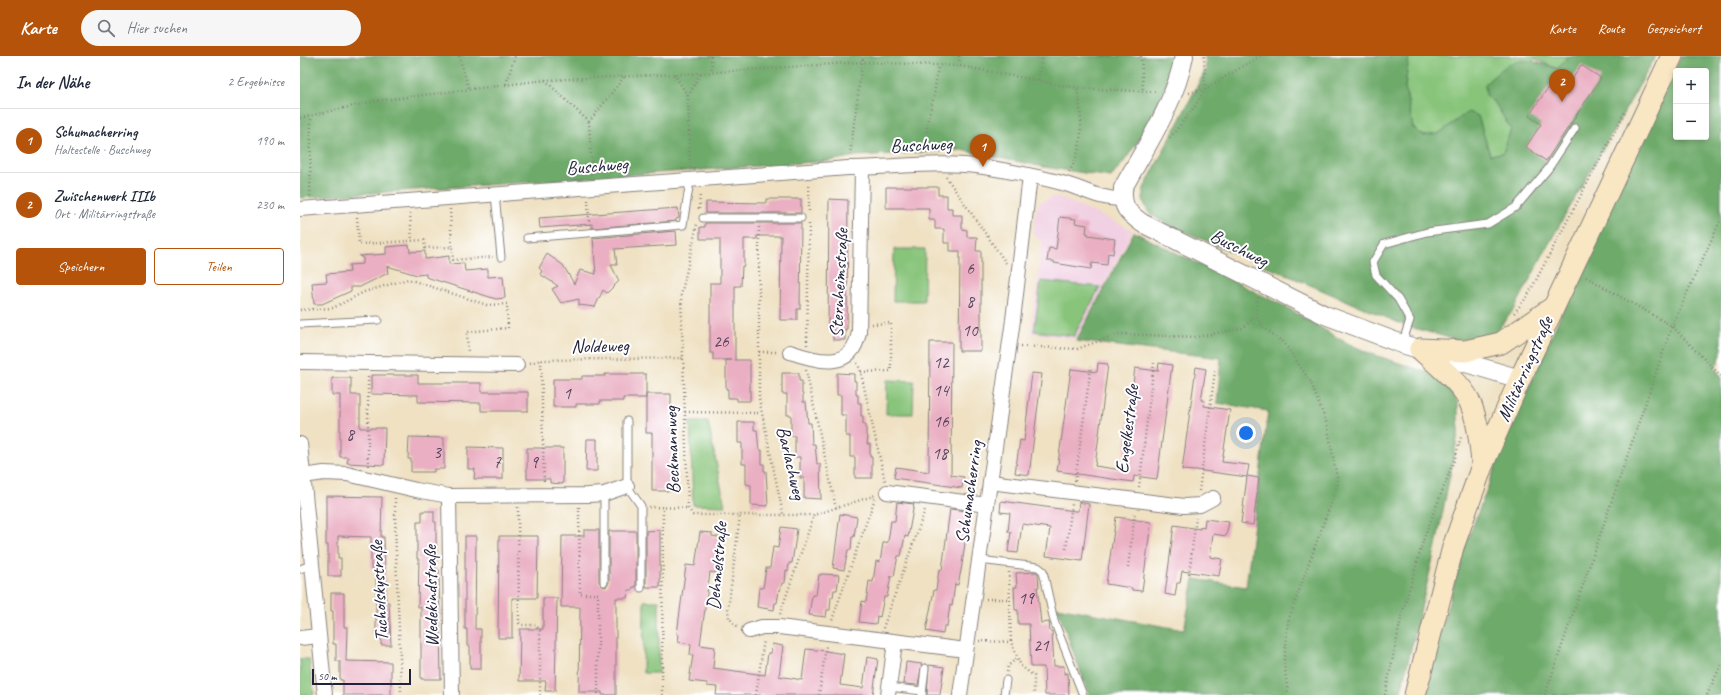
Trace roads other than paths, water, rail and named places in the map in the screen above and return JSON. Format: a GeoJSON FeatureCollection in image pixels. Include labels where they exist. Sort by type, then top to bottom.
{"type":"FeatureCollection","features":[{"type":"Feature","properties":{"kind":"main road","name":"Militärringstraße"},"geometry":{"type":"LineString","coordinates":[[1415,695],[1453,547],[1482,466],[1570,270],[1672,56]]}},
{"type":"Feature","properties":{"kind":"main road"},"geometry":{"type":"LineString","coordinates":[[1411,347],[1465,351],[1501,343],[1553,307]]}},
{"type":"Feature","properties":{"kind":"main road"},"geometry":{"type":"LineString","coordinates":[[1411,347],[1461,390],[1469,400],[1479,432],[1482,466]]}},
{"type":"Feature","properties":{"kind":"street"},"geometry":{"type":"LineString","coordinates":[[1122,199],[1123,188],[1155,131],[1172,93],[1184,56]]}},
{"type":"Feature","properties":{"kind":"street","name":"Buschweg"},"geometry":{"type":"LineString","coordinates":[[305,209],[855,168],[931,164],[983,167],[1063,183],[1112,200],[1122,199],[1127,212],[1142,223],[1325,315],[1411,347],[1520,379]]}},
{"type":"Feature","properties":{"kind":"street","name":"Sternheimstraße"},"geometry":{"type":"LineString","coordinates":[[800,355],[821,360],[838,360],[852,352],[857,344],[859,324],[855,168]]}},
{"type":"Feature","properties":{"kind":"street","name":"Schumacherring"},"geometry":{"type":"LineString","coordinates":[[960,695],[1009,346],[1030,176]]}},
{"type":"Feature","properties":{"kind":"street"},"geometry":{"type":"LineString","coordinates":[[300,362],[517,365]]}},
{"type":"Feature","properties":{"kind":"street"},"geometry":{"type":"LineString","coordinates":[[300,444],[306,567],[319,636],[325,695]]}},
{"type":"Feature","properties":{"kind":"street"},"geometry":{"type":"LineString","coordinates":[[302,483],[324,473],[347,474],[449,496],[544,496],[604,494],[627,486]]}},
{"type":"Feature","properties":{"kind":"street","name":"Engelkestraße"},"geometry":{"type":"LineString","coordinates":[[990,482],[1184,506],[1198,505],[1214,498]]}},
{"type":"Feature","properties":{"kind":"street"},"geometry":{"type":"LineString","coordinates":[[880,494],[930,497],[986,505]]}},
{"type":"Feature","properties":{"kind":"street","name":"Wedekindstraße"},"geometry":{"type":"LineString","coordinates":[[449,496],[452,695]]}},
{"type":"Feature","properties":{"kind":"street"},"geometry":{"type":"LineString","coordinates":[[749,631],[771,627],[895,642],[966,645]]}},
{"type":"Feature","properties":{"kind":"street"},"geometry":{"type":"LineString","coordinates":[[300,638],[319,636]]}},
{"type":"Feature","properties":{"kind":"street"},"geometry":{"type":"LineString","coordinates":[[889,691],[895,642]]}},
{"type":"Feature","properties":{"kind":"lane"},"geometry":{"type":"LineString","coordinates":[[1411,347],[1410,320],[1398,299],[1376,275],[1373,262],[1384,244],[1427,232],[1488,224],[1516,207],[1548,169],[1575,128]]}},
{"type":"Feature","properties":{"kind":"lane"},"geometry":{"type":"LineString","coordinates":[[527,238],[683,225],[696,180]]}},
{"type":"Feature","properties":{"kind":"lane"},"geometry":{"type":"LineString","coordinates":[[495,194],[501,257]]}},
{"type":"Feature","properties":{"kind":"lane"},"geometry":{"type":"LineString","coordinates":[[700,217],[801,218]]}},
{"type":"Feature","properties":{"kind":"lane"},"geometry":{"type":"LineString","coordinates":[[300,324],[378,320]]}},
{"type":"Feature","properties":{"kind":"lane"},"geometry":{"type":"LineString","coordinates":[[627,421],[627,486],[641,506],[641,588]]}},
{"type":"Feature","properties":{"kind":"lane"},"geometry":{"type":"LineString","coordinates":[[604,494],[604,582]]}},
{"type":"Feature","properties":{"kind":"lane"},"geometry":{"type":"LineString","coordinates":[[979,560],[1038,566],[1043,571],[1054,621],[1083,695]]}},
{"type":"Feature","properties":{"kind":"lane"},"geometry":{"type":"LineString","coordinates":[[889,691],[922,693],[925,668]]}},
{"type":"Feature","properties":{"kind":"lane"},"geometry":{"type":"LineString","coordinates":[[1004,695],[1006,680]]}},
{"type":"Feature","properties":{"kind":"place","name":"Zwischenwerk IIIb"},"geometry":{"type":"Point","coordinates":[1562,102]}},
{"type":"Feature","properties":{"kind":"place","name":"Schumacherring"},"geometry":{"type":"Point","coordinates":[983,167]}}]}
